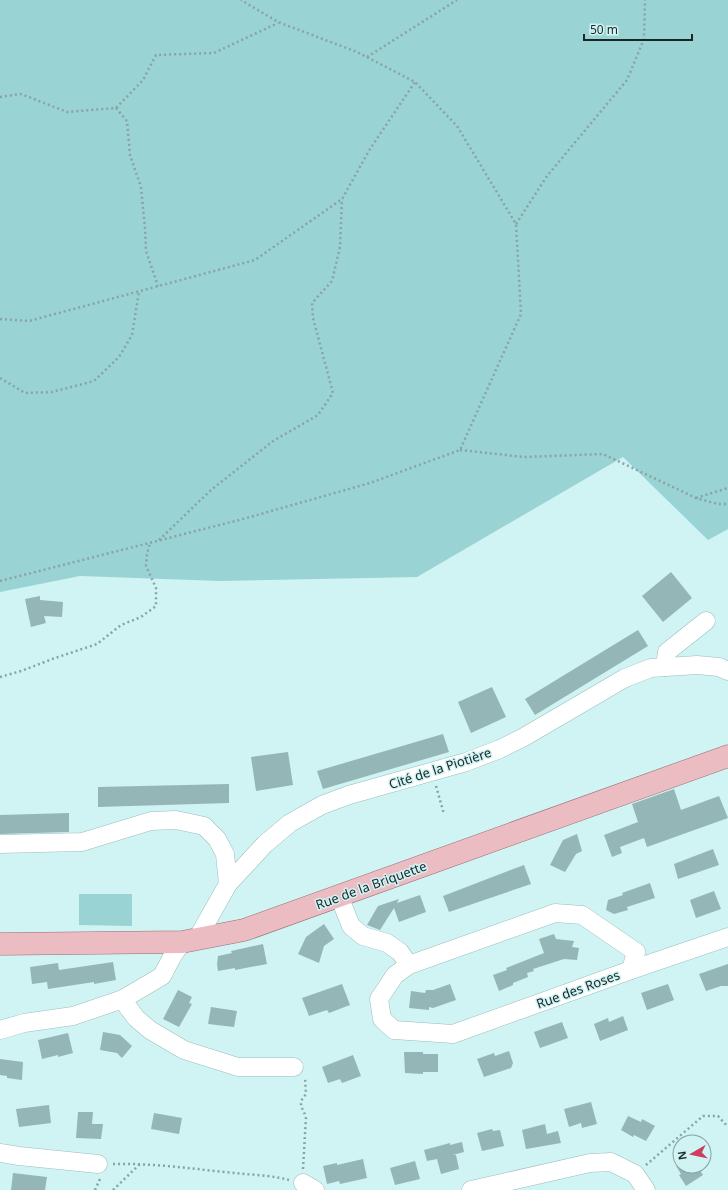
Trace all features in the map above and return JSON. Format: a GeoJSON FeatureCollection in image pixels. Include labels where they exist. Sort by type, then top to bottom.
{"type":"FeatureCollection","features":[{"type":"Feature","properties":{"kind":"main road","name":"Rue de la Briquette"},"geometry":{"type":"LineString","coordinates":[[0,944],[190,940],[244,930],[728,756]]}},
{"type":"Feature","properties":{"kind":"street"},"geometry":{"type":"LineString","coordinates":[[665,667],[667,652],[706,621]]}},
{"type":"Feature","properties":{"kind":"street","name":"Cité de la Piotière"},"geometry":{"type":"LineString","coordinates":[[0,1030],[24,1023],[73,1016],[123,999],[162,976],[172,957],[190,940],[228,884],[265,844],[290,822],[322,805],[349,795],[466,762],[500,749],[524,737],[625,678],[651,668],[697,665],[719,667],[728,671]]}},
{"type":"Feature","properties":{"kind":"street"},"geometry":{"type":"LineString","coordinates":[[0,844],[82,842],[151,821],[176,820],[204,826],[217,839],[225,854],[228,884]]}},
{"type":"Feature","properties":{"kind":"street"},"geometry":{"type":"LineString","coordinates":[[339,896],[351,926],[363,936],[387,943],[400,952],[409,965]]}},
{"type":"Feature","properties":{"kind":"street","name":"Rue des Roses"},"geometry":{"type":"LineString","coordinates":[[555,913],[582,915],[636,952],[631,970],[452,1034],[394,1030],[382,1019],[378,999],[395,975],[409,965],[555,913]]}},
{"type":"Feature","properties":{"kind":"street"},"geometry":{"type":"LineString","coordinates":[[631,970],[728,937]]}},
{"type":"Feature","properties":{"kind":"street"},"geometry":{"type":"LineString","coordinates":[[123,999],[126,1006],[136,1018],[150,1030],[184,1050],[238,1067],[299,1069]]}},
{"type":"Feature","properties":{"kind":"street"},"geometry":{"type":"LineString","coordinates":[[0,1152],[19,1156],[98,1164]]}},
{"type":"Feature","properties":{"kind":"street"},"geometry":{"type":"LineString","coordinates":[[471,1190],[590,1163],[611,1162],[635,1174],[646,1190]]}},
{"type":"Feature","properties":{"kind":"path"},"geometry":{"type":"LineString","coordinates":[[241,0],[278,22],[367,57],[415,82],[457,126],[516,224],[521,314],[460,450]]}},
{"type":"Feature","properties":{"kind":"path"},"geometry":{"type":"LineString","coordinates":[[367,57],[457,0]]}},
{"type":"Feature","properties":{"kind":"path"},"geometry":{"type":"LineString","coordinates":[[516,224],[547,176],[627,80],[644,39],[645,0]]}},
{"type":"Feature","properties":{"kind":"path"},"geometry":{"type":"LineString","coordinates":[[0,97],[21,94],[67,112],[116,108],[143,80],[156,55],[214,53],[278,22]]}},
{"type":"Feature","properties":{"kind":"path"},"geometry":{"type":"LineString","coordinates":[[0,319],[29,321],[255,260],[342,199],[370,149],[415,82]]}},
{"type":"Feature","properties":{"kind":"path"},"geometry":{"type":"LineString","coordinates":[[116,108],[127,121],[130,156],[141,188],[146,228],[146,251],[158,286]]}},
{"type":"Feature","properties":{"kind":"path"},"geometry":{"type":"LineString","coordinates":[[159,540],[211,490],[273,441],[318,415],[333,393],[313,318],[312,303],[332,281],[340,247],[342,199]]}},
{"type":"Feature","properties":{"kind":"path"},"geometry":{"type":"LineString","coordinates":[[0,378],[26,393],[52,392],[94,381],[119,357],[132,335],[139,291]]}},
{"type":"Feature","properties":{"kind":"path"},"geometry":{"type":"LineString","coordinates":[[0,581],[150,543],[370,483],[460,450],[524,457],[603,454],[696,498],[718,504],[728,504]]}},
{"type":"Feature","properties":{"kind":"path"},"geometry":{"type":"LineString","coordinates":[[696,498],[728,488]]}},
{"type":"Feature","properties":{"kind":"path"},"geometry":{"type":"LineString","coordinates":[[0,677],[98,644],[121,625],[141,617],[156,606],[156,588],[146,566],[150,543]]}},
{"type":"Feature","properties":{"kind":"path"},"geometry":{"type":"LineString","coordinates":[[432,772],[444,814]]}},
{"type":"Feature","properties":{"kind":"path"},"geometry":{"type":"LineString","coordinates":[[98,1164],[140,1163],[279,1177],[309,1187],[306,1117],[301,1101],[306,1094],[299,1069]]}},
{"type":"Feature","properties":{"kind":"path"},"geometry":{"type":"LineString","coordinates":[[635,1174],[704,1116],[718,1116],[728,1127]]}},
{"type":"Feature","properties":{"kind":"path"},"geometry":{"type":"LineString","coordinates":[[113,1190],[140,1163]]}},
{"type":"Feature","properties":{"kind":"shaded area"},"geometry":{"type":"Polygon","coordinates":[[[0,0],[728,0],[728,529],[708,540],[623,457],[417,577],[221,581],[80,576],[0,592],[0,0]]]}},
{"type":"Feature","properties":{"kind":"shaded area"},"geometry":{"type":"Polygon","coordinates":[[[79,894],[132,894],[132,926],[79,925],[79,894]]]}},
{"type":"Feature","properties":{"kind":"building"},"geometry":{"type":"Polygon","coordinates":[[[671,572],[692,598],[663,622],[642,596],[671,572]]]}},
{"type":"Feature","properties":{"kind":"building"},"geometry":{"type":"Polygon","coordinates":[[[40,596],[40,600],[63,602],[62,617],[44,616],[46,623],[31,627],[25,599],[40,596]]]}},
{"type":"Feature","properties":{"kind":"building"},"geometry":{"type":"Polygon","coordinates":[[[638,630],[648,646],[535,715],[525,699],[638,630]]]}},
{"type":"Feature","properties":{"kind":"building"},"geometry":{"type":"Polygon","coordinates":[[[492,687],[506,717],[471,733],[458,702],[492,687]]]}},
{"type":"Feature","properties":{"kind":"building"},"geometry":{"type":"Polygon","coordinates":[[[443,734],[449,752],[323,789],[317,771],[443,734]]]}},
{"type":"Feature","properties":{"kind":"building"},"geometry":{"type":"Polygon","coordinates":[[[288,752],[293,785],[256,791],[251,757],[288,752]]]}},
{"type":"Feature","properties":{"kind":"building"},"geometry":{"type":"Polygon","coordinates":[[[229,784],[229,803],[98,807],[98,787],[229,784]]]}},
{"type":"Feature","properties":{"kind":"building"},"geometry":{"type":"Polygon","coordinates":[[[674,789],[681,810],[719,796],[728,818],[647,847],[644,838],[620,847],[622,853],[612,857],[604,835],[638,822],[632,804],[674,789]]]}},
{"type":"Feature","properties":{"kind":"building"},"geometry":{"type":"Polygon","coordinates":[[[69,813],[69,832],[0,834],[0,815],[69,813]]]}},
{"type":"Feature","properties":{"kind":"building"},"geometry":{"type":"Polygon","coordinates":[[[577,834],[582,851],[576,854],[565,872],[550,865],[563,840],[577,834]]]}},
{"type":"Feature","properties":{"kind":"building"},"geometry":{"type":"Polygon","coordinates":[[[713,849],[719,865],[678,879],[674,864],[713,849]]]}},
{"type":"Feature","properties":{"kind":"building"},"geometry":{"type":"Polygon","coordinates":[[[524,865],[531,884],[449,912],[443,896],[524,865]]]}},
{"type":"Feature","properties":{"kind":"building"},"geometry":{"type":"Polygon","coordinates":[[[650,883],[655,898],[627,907],[628,910],[614,914],[606,910],[608,900],[623,895],[622,893],[650,883]]]}},
{"type":"Feature","properties":{"kind":"building"},"geometry":{"type":"Polygon","coordinates":[[[714,891],[721,909],[696,918],[690,900],[714,891]]]}},
{"type":"Feature","properties":{"kind":"building"},"geometry":{"type":"Polygon","coordinates":[[[420,895],[426,912],[399,922],[394,908],[380,930],[367,925],[378,906],[399,899],[397,903],[420,895]]]}},
{"type":"Feature","properties":{"kind":"building"},"geometry":{"type":"Polygon","coordinates":[[[324,924],[334,939],[324,946],[319,963],[298,954],[306,937],[324,924]]]}},
{"type":"Feature","properties":{"kind":"building"},"geometry":{"type":"Polygon","coordinates":[[[554,934],[556,939],[574,941],[572,947],[579,948],[577,960],[564,959],[533,969],[534,971],[527,973],[528,977],[499,991],[493,975],[507,970],[506,968],[544,953],[539,939],[554,934]]]}},
{"type":"Feature","properties":{"kind":"building"},"geometry":{"type":"Polygon","coordinates":[[[263,944],[267,964],[235,970],[235,968],[218,971],[218,956],[232,953],[231,951],[263,944]]]}},
{"type":"Feature","properties":{"kind":"building"},"geometry":{"type":"Polygon","coordinates":[[[113,962],[116,980],[48,989],[47,982],[32,984],[30,967],[58,963],[59,970],[113,962]]]}},
{"type":"Feature","properties":{"kind":"building"},"geometry":{"type":"Polygon","coordinates":[[[728,964],[728,986],[721,986],[706,991],[699,974],[728,964]]]}},
{"type":"Feature","properties":{"kind":"building"},"geometry":{"type":"Polygon","coordinates":[[[342,984],[350,1005],[329,1013],[327,1010],[309,1016],[302,998],[342,984]]]}},
{"type":"Feature","properties":{"kind":"building"},"geometry":{"type":"Polygon","coordinates":[[[450,984],[456,1000],[433,1008],[429,1007],[429,1010],[409,1008],[411,991],[425,993],[426,990],[433,990],[450,984]]]}},
{"type":"Feature","properties":{"kind":"building"},"geometry":{"type":"Polygon","coordinates":[[[668,984],[674,1000],[647,1010],[641,993],[668,984]]]}},
{"type":"Feature","properties":{"kind":"building"},"geometry":{"type":"Polygon","coordinates":[[[178,990],[192,997],[189,1003],[192,1004],[179,1027],[163,1019],[178,990]]]}},
{"type":"Feature","properties":{"kind":"building"},"geometry":{"type":"Polygon","coordinates":[[[211,1007],[237,1011],[234,1027],[208,1024],[211,1007]]]}},
{"type":"Feature","properties":{"kind":"building"},"geometry":{"type":"Polygon","coordinates":[[[623,1016],[628,1030],[600,1041],[594,1024],[608,1018],[609,1022],[623,1016]]]}},
{"type":"Feature","properties":{"kind":"building"},"geometry":{"type":"Polygon","coordinates":[[[562,1022],[568,1038],[540,1048],[534,1032],[562,1022]]]}},
{"type":"Feature","properties":{"kind":"building"},"geometry":{"type":"Polygon","coordinates":[[[103,1032],[120,1035],[132,1046],[122,1058],[117,1053],[100,1050],[103,1032]]]}},
{"type":"Feature","properties":{"kind":"building"},"geometry":{"type":"Polygon","coordinates":[[[68,1033],[73,1053],[42,1059],[38,1040],[68,1033]]]}},
{"type":"Feature","properties":{"kind":"building"},"geometry":{"type":"Polygon","coordinates":[[[509,1051],[513,1063],[511,1068],[484,1077],[477,1059],[494,1053],[495,1056],[509,1051]]]}},
{"type":"Feature","properties":{"kind":"building"},"geometry":{"type":"Polygon","coordinates":[[[404,1052],[438,1054],[438,1072],[423,1072],[423,1074],[405,1073],[404,1052]]]}},
{"type":"Feature","properties":{"kind":"building"},"geometry":{"type":"Polygon","coordinates":[[[353,1055],[361,1076],[342,1083],[340,1079],[328,1083],[322,1067],[353,1055]]]}},
{"type":"Feature","properties":{"kind":"building"},"geometry":{"type":"Polygon","coordinates":[[[0,1059],[23,1062],[22,1080],[7,1078],[7,1076],[0,1075],[0,1059]]]}},
{"type":"Feature","properties":{"kind":"building"},"geometry":{"type":"Polygon","coordinates":[[[591,1102],[597,1124],[582,1128],[581,1123],[569,1127],[564,1109],[591,1102]]]}},
{"type":"Feature","properties":{"kind":"building"},"geometry":{"type":"Polygon","coordinates":[[[49,1105],[51,1123],[19,1127],[16,1109],[49,1105]]]}},
{"type":"Feature","properties":{"kind":"building"},"geometry":{"type":"Polygon","coordinates":[[[78,1112],[93,1112],[92,1124],[103,1124],[101,1139],[76,1138],[78,1112]]]}},
{"type":"Feature","properties":{"kind":"building"},"geometry":{"type":"Polygon","coordinates":[[[154,1113],[182,1118],[179,1134],[151,1129],[154,1113]]]}},
{"type":"Feature","properties":{"kind":"building"},"geometry":{"type":"Polygon","coordinates":[[[628,1116],[641,1122],[642,1119],[655,1126],[646,1141],[634,1135],[633,1137],[621,1130],[628,1116]]]}},
{"type":"Feature","properties":{"kind":"building"},"geometry":{"type":"Polygon","coordinates":[[[545,1124],[547,1134],[558,1131],[561,1143],[526,1149],[522,1130],[545,1124]]]}},
{"type":"Feature","properties":{"kind":"building"},"geometry":{"type":"Polygon","coordinates":[[[492,1129],[493,1131],[500,1130],[504,1146],[482,1151],[477,1133],[492,1129]]]}},
{"type":"Feature","properties":{"kind":"building"},"geometry":{"type":"Polygon","coordinates":[[[462,1142],[464,1152],[453,1155],[456,1155],[459,1169],[441,1174],[437,1159],[427,1161],[424,1150],[450,1143],[450,1145],[462,1142]]]}},
{"type":"Feature","properties":{"kind":"building"},"geometry":{"type":"Polygon","coordinates":[[[363,1159],[367,1178],[340,1184],[339,1181],[327,1184],[323,1166],[337,1163],[337,1165],[363,1159]]]}},
{"type":"Feature","properties":{"kind":"building"},"geometry":{"type":"Polygon","coordinates":[[[415,1161],[420,1179],[395,1185],[390,1168],[415,1161]]]}},
{"type":"Feature","properties":{"kind":"building"},"geometry":{"type":"Polygon","coordinates":[[[13,1173],[47,1177],[45,1190],[11,1190],[13,1173]]]}},
{"type":"Feature","properties":{"kind":"building"},"geometry":{"type":"Polygon","coordinates":[[[702,1174],[703,1175],[686,1186],[679,1175],[702,1174]]]}}]}
